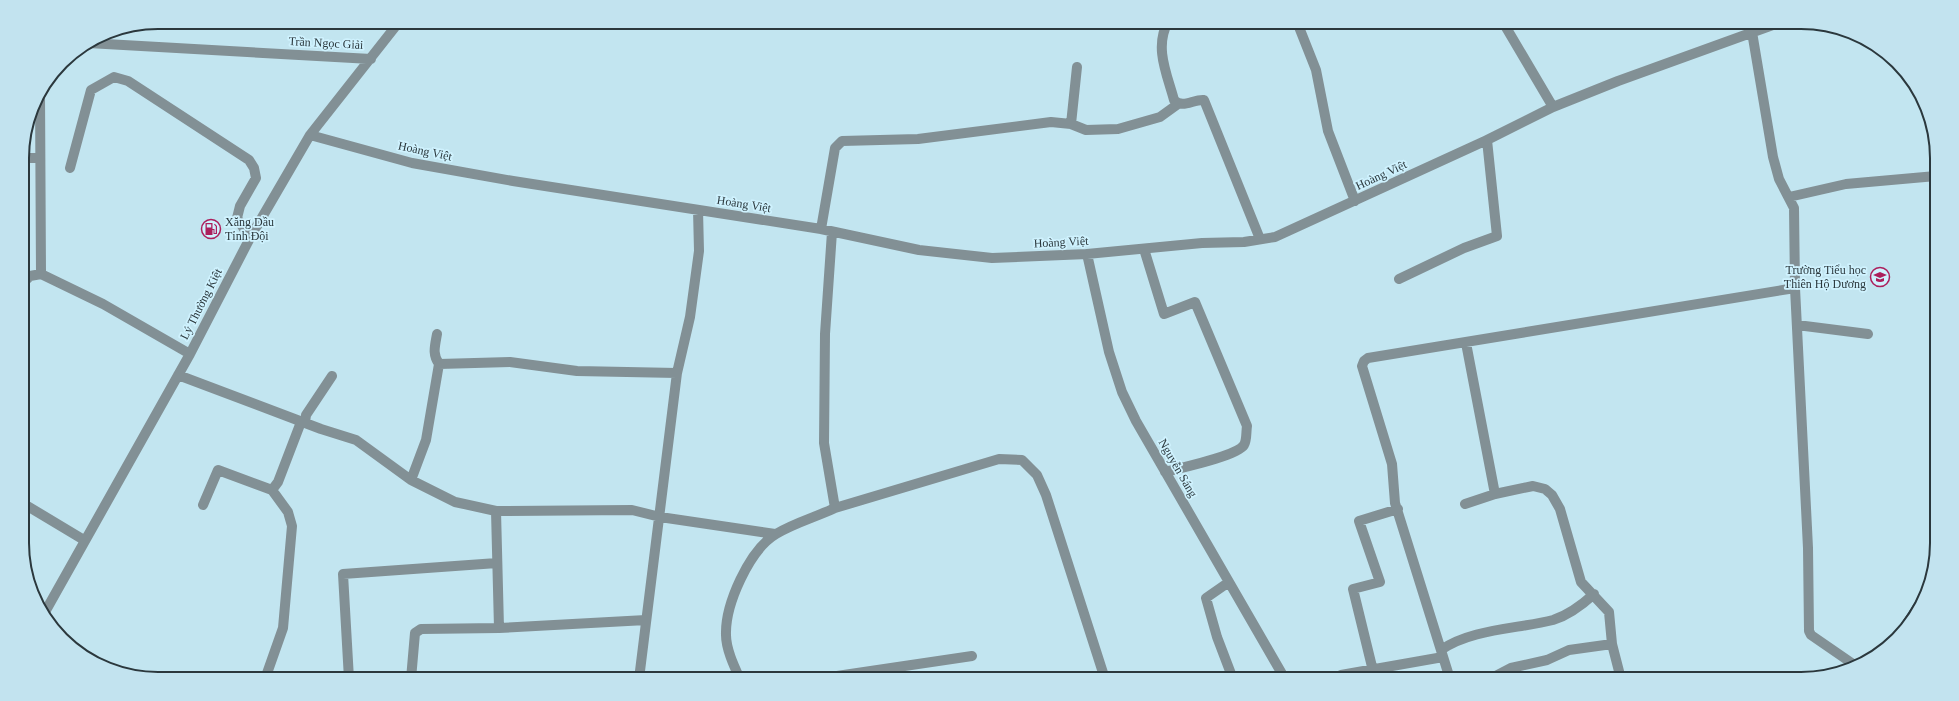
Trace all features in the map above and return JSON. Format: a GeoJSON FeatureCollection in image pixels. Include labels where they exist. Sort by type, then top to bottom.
{"type":"FeatureCollection","features":[{"type":"Feature","properties":{"kind":"street","name":"Lý Thường Kiệt"},"geometry":{"type":"LineString","coordinates":[[47,608],[84,540],[190,354],[250,238],[310,135],[394,29]]}},
{"type":"Feature","properties":{"kind":"street"},"geometry":{"type":"LineString","coordinates":[[1165,29],[1162,35],[1161,51],[1174,100],[1178,104]]}},
{"type":"Feature","properties":{"kind":"street"},"geometry":{"type":"LineString","coordinates":[[1300,29],[1316,70],[1328,131],[1355,201]]}},
{"type":"Feature","properties":{"kind":"street"},"geometry":{"type":"LineString","coordinates":[[1508,29],[1553,107]]}},
{"type":"Feature","properties":{"kind":"street","name":"Hoàng Việt"},"geometry":{"type":"LineString","coordinates":[[310,135],[412,163],[821,229],[919,250],[992,258],[1087,254],[1274,237],[1487,140],[1553,107],[1618,80],[1761,29]]}},
{"type":"Feature","properties":{"kind":"street"},"geometry":{"type":"LineString","coordinates":[[1752,32],[1773,157],[1779,179],[1794,208],[1794,288],[1808,548],[1809,631],[1811,635],[1850,662]]}},
{"type":"Feature","properties":{"kind":"street","name":"Trần Ngọc Giải"},"geometry":{"type":"LineString","coordinates":[[98,44],[371,59]]}},
{"type":"Feature","properties":{"kind":"street"},"geometry":{"type":"LineString","coordinates":[[1071,124],[1077,66]]}},
{"type":"Feature","properties":{"kind":"street"},"geometry":{"type":"LineString","coordinates":[[70,168],[91,90],[114,77],[128,81],[249,160],[254,168],[256,178],[240,206],[237,218],[250,238]]}},
{"type":"Feature","properties":{"kind":"street"},"geometry":{"type":"LineString","coordinates":[[821,229],[835,148],[842,141],[918,139],[1051,122],[1071,124],[1086,130],[1118,129],[1160,117],[1178,104],[1204,100],[1260,239]]}},
{"type":"Feature","properties":{"kind":"street"},"geometry":{"type":"LineString","coordinates":[[40,106],[41,274]]}},
{"type":"Feature","properties":{"kind":"street"},"geometry":{"type":"LineString","coordinates":[[1399,279],[1464,248],[1497,236],[1487,140]]}},
{"type":"Feature","properties":{"kind":"street"},"geometry":{"type":"LineString","coordinates":[[29,158],[39,158]]}},
{"type":"Feature","properties":{"kind":"street"},"geometry":{"type":"LineString","coordinates":[[1789,197],[1846,184],[1930,177]]}},
{"type":"Feature","properties":{"kind":"street"},"geometry":{"type":"LineString","coordinates":[[640,672],[677,373],[690,317],[699,251],[698,210]]}},
{"type":"Feature","properties":{"kind":"street"},"geometry":{"type":"LineString","coordinates":[[832,232],[825,334],[824,443],[835,508]]}},
{"type":"Feature","properties":{"kind":"street"},"geometry":{"type":"LineString","coordinates":[[1144,249],[1164,314],[1195,302],[1247,426],[1246,440],[1243,446],[1231,454],[1165,472]]}},
{"type":"Feature","properties":{"kind":"street","name":"Nguyễn Sáng"},"geometry":{"type":"LineString","coordinates":[[1087,254],[1109,352],[1122,392],[1165,472],[1281,672]]}},
{"type":"Feature","properties":{"kind":"street"},"geometry":{"type":"LineString","coordinates":[[29,277],[41,274],[103,304],[190,354]]}},
{"type":"Feature","properties":{"kind":"street"},"geometry":{"type":"LineString","coordinates":[[1448,672],[1394,495],[1392,464],[1362,366],[1364,361],[1368,358],[1794,288]]}},
{"type":"Feature","properties":{"kind":"street"},"geometry":{"type":"LineString","coordinates":[[1797,325],[1868,334]]}},
{"type":"Feature","properties":{"kind":"street"},"geometry":{"type":"LineString","coordinates":[[411,480],[426,440],[439,364],[436,359],[434,349],[437,334]]}},
{"type":"Feature","properties":{"kind":"street"},"geometry":{"type":"LineString","coordinates":[[1466,343],[1495,494]]}},
{"type":"Feature","properties":{"kind":"street"},"geometry":{"type":"LineString","coordinates":[[439,364],[510,362],[577,371],[677,373]]}},
{"type":"Feature","properties":{"kind":"street"},"geometry":{"type":"LineString","coordinates":[[178,375],[303,423],[356,440],[411,480],[455,502],[496,511],[632,510],[660,517],[776,534]]}},
{"type":"Feature","properties":{"kind":"street"},"geometry":{"type":"LineString","coordinates":[[272,490],[278,482],[306,415],[332,376]]}},
{"type":"Feature","properties":{"kind":"street"},"geometry":{"type":"LineString","coordinates":[[737,672],[726,636],[730,605],[755,554],[776,534],[835,508],[999,459],[1022,460],[1037,475],[1046,494],[1103,672]]}},
{"type":"Feature","properties":{"kind":"street"},"geometry":{"type":"LineString","coordinates":[[203,505],[218,470],[272,490],[288,512],[292,526],[283,628],[267,672]]}},
{"type":"Feature","properties":{"kind":"street"},"geometry":{"type":"LineString","coordinates":[[1465,504],[1495,494],[1533,486],[1545,489],[1552,495],[1560,510],[1581,582],[1594,594],[1608,612],[1612,644],[1619,672]]}},
{"type":"Feature","properties":{"kind":"street"},"geometry":{"type":"LineString","coordinates":[[29,507],[84,540]]}},
{"type":"Feature","properties":{"kind":"street"},"geometry":{"type":"LineString","coordinates":[[1374,672],[1353,589],[1380,582],[1359,521],[1398,509]]}},
{"type":"Feature","properties":{"kind":"street"},"geometry":{"type":"LineString","coordinates":[[496,511],[498,628]]}},
{"type":"Feature","properties":{"kind":"street"},"geometry":{"type":"LineString","coordinates":[[349,672],[344,574],[497,563]]}},
{"type":"Feature","properties":{"kind":"street"},"geometry":{"type":"LineString","coordinates":[[1229,582],[1206,598],[1217,638],[1230,672]]}},
{"type":"Feature","properties":{"kind":"street"},"geometry":{"type":"LineString","coordinates":[[1380,672],[1442,653],[1456,640],[1554,619],[1579,607],[1594,594]]}},
{"type":"Feature","properties":{"kind":"street"},"geometry":{"type":"LineString","coordinates":[[412,672],[415,632],[421,629],[498,628],[646,620]]}},
{"type":"Feature","properties":{"kind":"street"},"geometry":{"type":"LineString","coordinates":[[1503,672],[1510,668],[1547,660],[1569,650],[1612,644]]}},
{"type":"Feature","properties":{"kind":"street"},"geometry":{"type":"LineString","coordinates":[[864,672],[972,656]]}},
{"type":"Feature","properties":{"kind":"place","name":"Xăng Dầu Tỉnh Đội"},"geometry":{"type":"Point","coordinates":[211,229]}},
{"type":"Feature","properties":{"kind":"place","name":"Trường Tiểu học Thiên Hộ Dương"},"geometry":{"type":"Point","coordinates":[1880,277]}}]}
